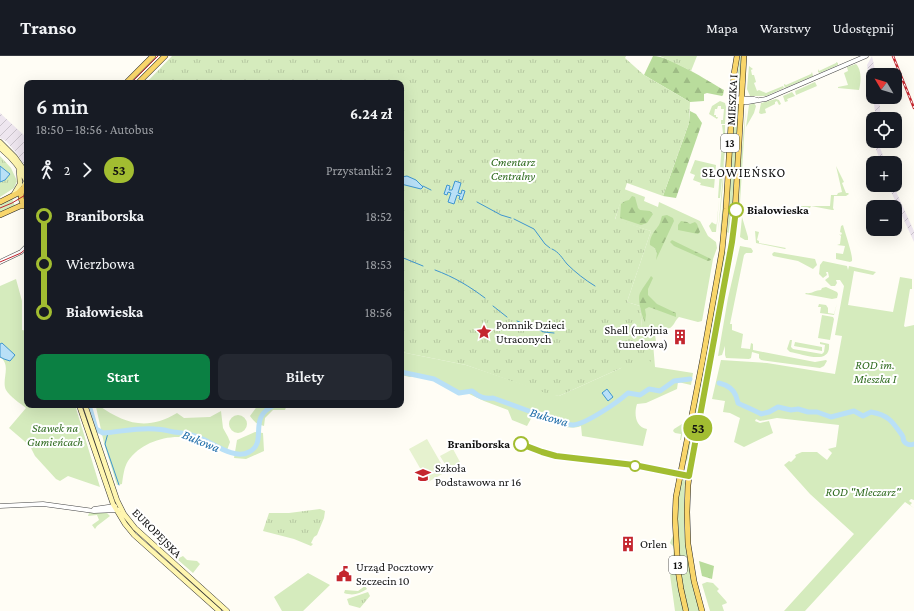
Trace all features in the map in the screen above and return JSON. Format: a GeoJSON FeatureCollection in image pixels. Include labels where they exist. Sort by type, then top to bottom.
{"type":"FeatureCollection","features":[{"type":"Feature","properties":{"kind":"main road"},"geometry":{"type":"LineString","coordinates":[[129,80],[153,56]]}},
{"type":"Feature","properties":{"kind":"main road"},"geometry":{"type":"LineString","coordinates":[[141,80],[165,56]]}},
{"type":"Feature","properties":{"kind":"main road","name":"MIESZKA I"},"geometry":{"type":"LineString","coordinates":[[686,611],[681,589],[676,543],[675,503],[679,474],[703,358],[721,255],[726,209],[732,100],[737,56]]}},
{"type":"Feature","properties":{"kind":"main road","name":"MIESZKA I"},"geometry":{"type":"LineString","coordinates":[[702,611],[692,570],[687,534],[689,476],[734,232],[744,56]]}},
{"type":"Feature","properties":{"kind":"main road"},"geometry":{"type":"LineString","coordinates":[[0,142],[16,157],[24,169]]}},
{"type":"Feature","properties":{"kind":"main road"},"geometry":{"type":"LineString","coordinates":[[0,148],[17,166],[24,177]]}},
{"type":"Feature","properties":{"kind":"main road"},"geometry":{"type":"LineString","coordinates":[[10,197],[17,191],[20,184],[20,176],[17,166]]}},
{"type":"Feature","properties":{"kind":"main road"},"geometry":{"type":"LineString","coordinates":[[0,202],[18,193],[24,187]]}},
{"type":"Feature","properties":{"kind":"main road"},"geometry":{"type":"LineString","coordinates":[[24,189],[21,197],[24,204]]}},
{"type":"Feature","properties":{"kind":"main road"},"geometry":{"type":"LineString","coordinates":[[0,215],[20,206],[24,207]]}},
{"type":"Feature","properties":{"kind":"main road","name":"EUROPEJSKA"},"geometry":{"type":"LineString","coordinates":[[80,408],[124,524],[134,535],[220,611]]}},
{"type":"Feature","properties":{"kind":"main road","name":"EUROPEJSKA"},"geometry":{"type":"LineString","coordinates":[[85,408],[118,508],[134,528],[227,611]]}},
{"type":"Feature","properties":{"kind":"street"},"geometry":{"type":"LineString","coordinates":[[732,100],[766,99],[866,56]]}},
{"type":"Feature","properties":{"kind":"street"},"geometry":{"type":"LineString","coordinates":[[0,262],[21,252],[24,249]]}},
{"type":"Feature","properties":{"kind":"street"},"geometry":{"type":"LineString","coordinates":[[0,506],[43,504],[86,510],[118,508]]}},
{"type":"Feature","properties":{"kind":"shaded area"},"geometry":{"type":"Polygon","coordinates":[[[872,56],[875,68],[868,68],[867,65],[872,56]]]}},
{"type":"Feature","properties":{"kind":"shaded area"},"geometry":{"type":"Polygon","coordinates":[[[874,104],[880,104],[880,112],[875,112],[874,104]]]}},
{"type":"Feature","properties":{"kind":"shaded area"},"geometry":{"type":"Polygon","coordinates":[[[0,113],[24,135],[24,164],[6,141],[0,138],[0,113]]]}},
{"type":"Feature","properties":{"kind":"shaded area"},"geometry":{"type":"Polygon","coordinates":[[[880,148],[883,156],[878,156],[876,149],[880,148]]]}},
{"type":"Feature","properties":{"kind":"shaded area"},"geometry":{"type":"Polygon","coordinates":[[[891,192],[896,192],[900,200],[895,200],[891,192]]]}},
{"type":"Feature","properties":{"kind":"shaded area"},"geometry":{"type":"Polygon","coordinates":[[[902,205],[914,231],[914,242],[902,216],[902,205]]]}},
{"type":"Feature","properties":{"kind":"green space","name":"Cmentarz Centralny"},"geometry":{"type":"Polygon","coordinates":[[[172,56],[626,56],[625,58],[644,75],[690,102],[689,123],[663,196],[627,183],[615,219],[651,231],[627,302],[640,306],[643,339],[650,346],[651,361],[646,365],[621,368],[559,396],[551,395],[466,365],[404,353],[404,80],[149,80],[172,56]]]}},
{"type":"Feature","properties":{"kind":"green space"},"geometry":{"type":"Polygon","coordinates":[[[653,56],[679,64],[724,90],[723,95],[707,93],[704,94],[704,101],[690,102],[644,75],[653,56]]]}},
{"type":"Feature","properties":{"kind":"green space"},"geometry":{"type":"Polygon","coordinates":[[[660,56],[697,56],[691,71],[660,56]]]}},
{"type":"Feature","properties":{"kind":"green space"},"geometry":{"type":"Polygon","coordinates":[[[740,56],[742,56],[740,89],[736,89],[740,56]]]}},
{"type":"Feature","properties":{"kind":"green space"},"geometry":{"type":"Polygon","coordinates":[[[836,62],[838,65],[820,73],[818,72],[818,69],[819,71],[836,62]]]}},
{"type":"Feature","properties":{"kind":"green space"},"geometry":{"type":"Polygon","coordinates":[[[856,64],[861,80],[859,90],[838,88],[848,85],[844,73],[848,71],[847,67],[856,64]]]}},
{"type":"Feature","properties":{"kind":"green space"},"geometry":{"type":"Polygon","coordinates":[[[749,66],[753,69],[751,70],[756,82],[754,83],[757,91],[759,90],[766,93],[783,86],[784,88],[766,96],[750,96],[747,89],[749,66]]]}},
{"type":"Feature","properties":{"kind":"green space"},"geometry":{"type":"Polygon","coordinates":[[[812,72],[813,76],[785,88],[784,84],[786,85],[811,74],[812,72]]]}},
{"type":"Feature","properties":{"kind":"green space"},"geometry":{"type":"Polygon","coordinates":[[[815,82],[817,86],[796,95],[795,91],[815,82]]]}},
{"type":"Feature","properties":{"kind":"green space"},"geometry":{"type":"Polygon","coordinates":[[[792,92],[795,96],[787,99],[788,101],[785,102],[783,96],[792,92]]]}},
{"type":"Feature","properties":{"kind":"green space"},"geometry":{"type":"Polygon","coordinates":[[[776,99],[779,100],[781,104],[779,105],[777,101],[775,104],[765,109],[766,113],[759,113],[761,103],[776,99]]]}},
{"type":"Feature","properties":{"kind":"green space"},"geometry":{"type":"Polygon","coordinates":[[[720,101],[725,103],[726,107],[725,124],[721,124],[724,109],[721,109],[721,106],[718,106],[717,109],[715,109],[714,115],[718,117],[717,119],[709,114],[712,106],[720,101]]]}},
{"type":"Feature","properties":{"kind":"green space"},"geometry":{"type":"Polygon","coordinates":[[[754,103],[756,106],[754,113],[746,127],[749,105],[754,103]]]}},
{"type":"Feature","properties":{"kind":"green space"},"geometry":{"type":"Polygon","coordinates":[[[729,104],[726,183],[720,232],[725,183],[729,104]]]}},
{"type":"Feature","properties":{"kind":"green space"},"geometry":{"type":"Polygon","coordinates":[[[727,105],[725,154],[720,198],[718,198],[722,142],[720,140],[723,133],[722,125],[725,125],[725,142],[727,105]]]}},
{"type":"Feature","properties":{"kind":"green space"},"geometry":{"type":"Polygon","coordinates":[[[737,105],[733,222],[730,234],[727,232],[733,110],[737,105]]]}},
{"type":"Feature","properties":{"kind":"green space"},"geometry":{"type":"Polygon","coordinates":[[[746,106],[740,203],[739,203],[741,158],[746,106]]]}},
{"type":"Feature","properties":{"kind":"green space"},"geometry":{"type":"Polygon","coordinates":[[[690,111],[696,114],[702,123],[676,198],[663,196],[689,123],[690,111]]]}},
{"type":"Feature","properties":{"kind":"green space"},"geometry":{"type":"Polygon","coordinates":[[[0,156],[11,168],[17,181],[14,188],[0,197],[0,156]]]}},
{"type":"Feature","properties":{"kind":"green space"},"geometry":{"type":"Polygon","coordinates":[[[724,156],[723,186],[718,233],[724,156]]]}},
{"type":"Feature","properties":{"kind":"green space"},"geometry":{"type":"Polygon","coordinates":[[[695,160],[716,165],[714,188],[700,185],[701,183],[693,180],[695,175],[690,173],[695,160]]]}},
{"type":"Feature","properties":{"kind":"green space"},"geometry":{"type":"Polygon","coordinates":[[[836,166],[844,182],[842,183],[846,193],[849,194],[846,196],[834,196],[834,210],[811,206],[830,206],[831,195],[837,195],[838,193],[842,192],[836,166]]]}},
{"type":"Feature","properties":{"kind":"green space"},"geometry":{"type":"Polygon","coordinates":[[[624,189],[645,197],[644,201],[658,207],[659,202],[700,221],[708,236],[716,242],[717,248],[713,259],[702,321],[698,322],[679,317],[670,328],[659,328],[655,335],[656,341],[653,343],[655,367],[693,373],[691,385],[678,382],[677,389],[646,403],[637,404],[636,419],[640,426],[647,429],[643,446],[582,436],[581,426],[562,426],[533,415],[527,426],[512,420],[508,410],[465,392],[458,392],[450,389],[434,379],[420,375],[410,377],[404,376],[404,353],[466,365],[559,396],[621,368],[650,346],[643,339],[640,306],[627,302],[651,231],[615,220],[624,189]]]}},
{"type":"Feature","properties":{"kind":"green space"},"geometry":{"type":"Polygon","coordinates":[[[632,196],[635,197],[640,210],[650,211],[653,214],[647,223],[641,225],[620,218],[621,204],[629,200],[632,196]]]}},
{"type":"Feature","properties":{"kind":"green space"},"geometry":{"type":"Polygon","coordinates":[[[12,198],[15,206],[0,213],[0,204],[12,198]]]}},
{"type":"Feature","properties":{"kind":"green space"},"geometry":{"type":"Polygon","coordinates":[[[797,206],[811,206],[810,208],[797,206]]]}},
{"type":"Feature","properties":{"kind":"green space"},"geometry":{"type":"Polygon","coordinates":[[[667,215],[673,218],[674,221],[656,260],[657,253],[655,248],[650,245],[650,239],[659,225],[662,216],[667,215]]]}},
{"type":"Feature","properties":{"kind":"green space"},"geometry":{"type":"Polygon","coordinates":[[[742,217],[748,237],[748,240],[740,237],[742,217]]]}},
{"type":"Feature","properties":{"kind":"green space"},"geometry":{"type":"Polygon","coordinates":[[[681,221],[690,224],[695,222],[700,232],[698,234],[678,230],[678,225],[681,221]]]}},
{"type":"Feature","properties":{"kind":"green space"},"geometry":{"type":"Polygon","coordinates":[[[712,222],[717,225],[716,232],[712,232],[709,226],[712,222]]]}},
{"type":"Feature","properties":{"kind":"green space"},"geometry":{"type":"Polygon","coordinates":[[[843,225],[851,254],[852,261],[850,262],[836,259],[836,253],[843,254],[845,246],[837,245],[840,244],[841,236],[839,234],[841,235],[842,233],[840,232],[841,226],[843,225]]]}},
{"type":"Feature","properties":{"kind":"green space"},"geometry":{"type":"Polygon","coordinates":[[[755,231],[759,232],[757,240],[759,243],[786,248],[756,243],[755,231]]]}},
{"type":"Feature","properties":{"kind":"green space"},"geometry":{"type":"Polygon","coordinates":[[[672,240],[711,260],[708,261],[674,246],[670,242],[672,240]]]}},
{"type":"Feature","properties":{"kind":"green space"},"geometry":{"type":"Polygon","coordinates":[[[740,246],[751,248],[753,251],[752,253],[746,253],[744,255],[730,324],[732,324],[732,330],[743,334],[741,348],[750,349],[751,343],[753,344],[753,350],[815,362],[826,360],[827,361],[824,366],[820,368],[761,360],[759,358],[759,354],[752,352],[751,358],[749,359],[726,358],[725,346],[722,355],[718,356],[728,298],[740,246]]]}},
{"type":"Feature","properties":{"kind":"green space"},"geometry":{"type":"Polygon","coordinates":[[[723,251],[727,252],[717,316],[689,462],[684,461],[723,251]]]}},
{"type":"Feature","properties":{"kind":"green space"},"geometry":{"type":"Polygon","coordinates":[[[774,252],[815,259],[817,265],[813,269],[798,261],[773,256],[772,254],[774,252]]]}},
{"type":"Feature","properties":{"kind":"green space"},"geometry":{"type":"Polygon","coordinates":[[[823,261],[847,266],[848,270],[849,266],[876,272],[873,275],[854,271],[848,305],[893,312],[900,277],[912,279],[912,289],[910,289],[904,326],[914,325],[914,500],[911,499],[909,501],[912,503],[910,505],[914,508],[905,502],[805,611],[784,611],[854,534],[810,494],[784,465],[789,461],[791,462],[796,457],[795,455],[802,452],[817,452],[827,460],[832,453],[828,449],[836,447],[839,425],[777,418],[760,421],[756,419],[755,421],[760,423],[769,421],[773,433],[744,447],[734,442],[740,418],[730,413],[723,412],[725,401],[712,399],[721,360],[767,363],[835,374],[842,336],[835,335],[844,286],[840,280],[836,280],[837,283],[835,286],[831,286],[825,280],[829,277],[828,272],[826,272],[827,275],[823,278],[819,274],[820,265],[823,261]]]}},
{"type":"Feature","properties":{"kind":"green space"},"geometry":{"type":"Polygon","coordinates":[[[651,276],[653,278],[648,289],[648,295],[657,304],[676,313],[676,317],[649,307],[645,309],[645,322],[640,308],[639,296],[651,276]]]}},
{"type":"Feature","properties":{"kind":"green space","name":"Stawek na Gumieńcach"},"geometry":{"type":"Polygon","coordinates":[[[16,279],[22,301],[22,330],[24,330],[24,406],[12,397],[6,390],[5,386],[6,368],[0,357],[0,286],[16,279]]]}},
{"type":"Feature","properties":{"kind":"green space"},"geometry":{"type":"Polygon","coordinates":[[[826,287],[837,292],[837,298],[832,299],[805,294],[821,290],[822,288],[826,287]]]}},
{"type":"Feature","properties":{"kind":"green space"},"geometry":{"type":"Polygon","coordinates":[[[837,303],[834,315],[820,313],[821,307],[818,307],[819,304],[826,305],[828,308],[828,313],[834,314],[837,303]]]}},
{"type":"Feature","properties":{"kind":"green space"},"geometry":{"type":"Polygon","coordinates":[[[822,315],[833,317],[834,319],[830,340],[818,338],[822,315]]]}},
{"type":"Feature","properties":{"kind":"green space"},"geometry":{"type":"Polygon","coordinates":[[[790,340],[792,340],[791,347],[793,349],[822,354],[824,352],[825,345],[820,344],[820,342],[829,344],[828,351],[826,355],[821,357],[790,352],[787,349],[790,340]]]}},
{"type":"Feature","properties":{"kind":"green space"},"geometry":{"type":"Polygon","coordinates":[[[795,342],[822,347],[822,351],[794,346],[795,342]]]}},
{"type":"Feature","properties":{"kind":"green space","name":"Stawek na Gumieńcach"},"geometry":{"type":"Polygon","coordinates":[[[26,408],[76,408],[100,487],[68,476],[60,481],[56,479],[35,456],[30,446],[9,428],[26,408]]]}},
{"type":"Feature","properties":{"kind":"green space"},"geometry":{"type":"Polygon","coordinates":[[[96,408],[102,408],[118,417],[136,423],[156,422],[177,413],[184,418],[210,417],[221,411],[223,428],[230,442],[226,453],[189,438],[181,437],[172,437],[147,444],[133,454],[126,466],[122,484],[117,485],[104,443],[96,408]]]}},
{"type":"Feature","properties":{"kind":"green space"},"geometry":{"type":"Polygon","coordinates":[[[256,408],[286,408],[285,410],[273,410],[265,418],[264,426],[253,420],[250,416],[256,408]]]}},
{"type":"Feature","properties":{"kind":"green space"},"geometry":{"type":"Polygon","coordinates":[[[238,415],[244,418],[247,424],[244,430],[238,433],[232,430],[229,424],[232,418],[238,415]]]}},
{"type":"Feature","properties":{"kind":"green space"},"geometry":{"type":"Polygon","coordinates":[[[682,424],[684,425],[680,440],[681,434],[673,431],[682,424]]]}},
{"type":"Feature","properties":{"kind":"green space"},"geometry":{"type":"Polygon","coordinates":[[[255,432],[263,433],[264,451],[246,459],[234,458],[237,440],[255,432]]]}},
{"type":"Feature","properties":{"kind":"green space"},"geometry":{"type":"Polygon","coordinates":[[[427,439],[446,472],[428,482],[409,449],[427,439]]]}},
{"type":"Feature","properties":{"kind":"green space"},"geometry":{"type":"Polygon","coordinates":[[[453,449],[460,462],[448,469],[440,456],[453,449]]]}},
{"type":"Feature","properties":{"kind":"green space"},"geometry":{"type":"Polygon","coordinates":[[[683,479],[685,482],[684,518],[686,545],[700,611],[688,611],[680,578],[676,510],[680,482],[683,479]]]}},
{"type":"Feature","properties":{"kind":"green space"},"geometry":{"type":"Polygon","coordinates":[[[320,509],[325,511],[324,518],[317,535],[311,543],[313,544],[311,546],[294,539],[263,531],[269,513],[289,513],[320,509]]]}},
{"type":"Feature","properties":{"kind":"green space"},"geometry":{"type":"Polygon","coordinates":[[[89,513],[107,513],[110,516],[95,529],[92,525],[99,520],[97,515],[88,516],[89,513]]]}},
{"type":"Feature","properties":{"kind":"green space"},"geometry":{"type":"Polygon","coordinates":[[[674,533],[684,611],[675,611],[670,575],[674,550],[670,543],[674,533]]]}},
{"type":"Feature","properties":{"kind":"green space"},"geometry":{"type":"Polygon","coordinates":[[[183,556],[187,560],[197,561],[200,564],[193,573],[177,559],[183,556]]]}},
{"type":"Feature","properties":{"kind":"green space"},"geometry":{"type":"Polygon","coordinates":[[[699,561],[714,566],[712,579],[702,576],[699,561]]]}},
{"type":"Feature","properties":{"kind":"green space"},"geometry":{"type":"Polygon","coordinates":[[[308,573],[330,585],[303,611],[282,611],[274,597],[308,573]]]}},
{"type":"Feature","properties":{"kind":"green space"},"geometry":{"type":"Polygon","coordinates":[[[707,582],[713,583],[719,589],[717,591],[727,603],[722,605],[724,611],[710,611],[702,584],[707,582]]]}},
{"type":"Feature","properties":{"kind":"green space"},"geometry":{"type":"Polygon","coordinates":[[[365,586],[367,589],[359,593],[344,593],[345,590],[358,591],[365,586]]]}},
{"type":"Feature","properties":{"kind":"green space"},"geometry":{"type":"Polygon","coordinates":[[[368,592],[370,596],[360,608],[349,605],[347,599],[368,592]]]}},
{"type":"Feature","properties":{"kind":"water"},"geometry":{"type":"Polygon","coordinates":[[[0,166],[10,174],[5,180],[0,182],[0,166]]]}},
{"type":"Feature","properties":{"kind":"water"},"geometry":{"type":"Polygon","coordinates":[[[404,176],[407,176],[416,180],[423,187],[421,189],[404,185],[404,176]]]}},
{"type":"Feature","properties":{"kind":"water"},"geometry":{"type":"Polygon","coordinates":[[[455,181],[461,183],[458,193],[461,194],[462,190],[465,191],[462,200],[459,199],[460,196],[457,195],[454,204],[448,202],[451,193],[448,192],[447,195],[444,194],[447,185],[450,186],[449,190],[452,190],[455,181]]]}},
{"type":"Feature","properties":{"kind":"water"},"geometry":{"type":"Polygon","coordinates":[[[2,343],[15,355],[10,361],[0,357],[0,344],[2,343]]]}},
{"type":"Feature","properties":{"kind":"water"},"geometry":{"type":"Polygon","coordinates":[[[607,389],[613,397],[608,401],[602,393],[607,389]]]}},
{"type":"Feature","properties":{"kind":"waterway"},"geometry":{"type":"LineString","coordinates":[[423,186],[431,190]]}},
{"type":"Feature","properties":{"kind":"waterway"},"geometry":{"type":"LineString","coordinates":[[477,202],[501,215],[511,218]]}},
{"type":"Feature","properties":{"kind":"waterway"},"geometry":{"type":"LineString","coordinates":[[514,219],[534,229],[545,244],[550,248]]}},
{"type":"Feature","properties":{"kind":"waterway"},"geometry":{"type":"LineString","coordinates":[[552,249],[559,253],[567,264],[577,273],[595,286]]}},
{"type":"Feature","properties":{"kind":"waterway"},"geometry":{"type":"LineString","coordinates":[[404,258],[423,266]]}},
{"type":"Feature","properties":{"kind":"waterway"},"geometry":{"type":"LineString","coordinates":[[435,270],[461,282],[485,298]]}},
{"type":"Feature","properties":{"kind":"waterway"},"geometry":{"type":"LineString","coordinates":[[493,306],[507,317]]}},
{"type":"Feature","properties":{"kind":"waterway"},"geometry":{"type":"LineString","coordinates":[[517,321],[544,332],[554,333]]}},
{"type":"Feature","properties":{"kind":"waterway","name":"Bukowa"},"geometry":{"type":"LineString","coordinates":[[404,373],[434,379],[459,393],[472,391],[482,397],[493,398],[549,419],[573,425],[579,424],[593,417],[610,407],[628,393],[640,395],[649,389],[660,391],[674,381],[690,379]]}},
{"type":"Feature","properties":{"kind":"waterway","name":"Bukowa"},"geometry":{"type":"LineString","coordinates":[[719,383],[727,386],[735,393],[738,403],[761,414],[778,407],[791,410],[798,409],[808,412],[817,412],[831,417],[854,411],[863,416],[871,412],[889,419],[902,435]]}},
{"type":"Feature","properties":{"kind":"waterway","name":"Bukowa"},"geometry":{"type":"LineString","coordinates":[[90,408],[96,429],[103,433],[143,429],[163,430],[192,435],[236,454],[243,454],[255,448],[259,423],[266,410],[270,408]]}},
{"type":"Feature","properties":{"kind":"waterway"},"geometry":{"type":"LineString","coordinates":[[108,433],[105,444],[119,485]]}},
{"type":"Feature","properties":{"kind":"waterway","name":"Bukowa"},"geometry":{"type":"LineString","coordinates":[[903,437],[906,444],[914,444]]}},
{"type":"Feature","properties":{"kind":"tram line"},"geometry":{"type":"LineString","coordinates":[[134,80],[158,56]]}},
{"type":"Feature","properties":{"kind":"tram line"},"geometry":{"type":"LineString","coordinates":[[0,208],[24,196]]}},
{"type":"Feature","properties":{"kind":"tram line"},"geometry":{"type":"LineString","coordinates":[[0,262],[24,250]]}},
{"type":"Feature","properties":{"kind":"railway"},"geometry":{"type":"LineString","coordinates":[[893,56],[914,108]]}},
{"type":"Feature","properties":{"kind":"bus line","name":"53"},"geometry":{"type":"LineString","coordinates":[[521,444],[556,456],[634,465],[689,476],[732,242],[736,210]]}},
{"type":"Feature","properties":{"kind":"place","name":"Białowieska"},"geometry":{"type":"Point","coordinates":[736,210]}},
{"type":"Feature","properties":{"kind":"place","name":"Pomnik Dzieci Utraconych"},"geometry":{"type":"Point","coordinates":[484,332]}},
{"type":"Feature","properties":{"kind":"place","name":"Shell (myjnia tunelowa)"},"geometry":{"type":"Point","coordinates":[680,337]}},
{"type":"Feature","properties":{"kind":"place","name":"Braniborska"},"geometry":{"type":"Point","coordinates":[521,444]}},
{"type":"Feature","properties":{"kind":"place","name":"Szkoła Podstawowa nr 16"},"geometry":{"type":"Point","coordinates":[423,475]}},
{"type":"Feature","properties":{"kind":"place","name":"Orlen"},"geometry":{"type":"Point","coordinates":[628,544]}},
{"type":"Feature","properties":{"kind":"place","name":"Urząd Pocztowy Szczecin 10"},"geometry":{"type":"Point","coordinates":[344,574]}},
{"type":"Feature","properties":{"kind":"district","name":"SŁOWIEŃSKO"},"geometry":{"type":"Point","coordinates":[744,172]}},
{"type":"Feature","properties":{"kind":"park label","name":"ROD im. Mieszka I"},"geometry":{"type":"Point","coordinates":[875,372]}},
{"type":"Feature","properties":{"kind":"park label","name":"ROD \"Mleczarz\""},"geometry":{"type":"Point","coordinates":[863,492]}}]}
